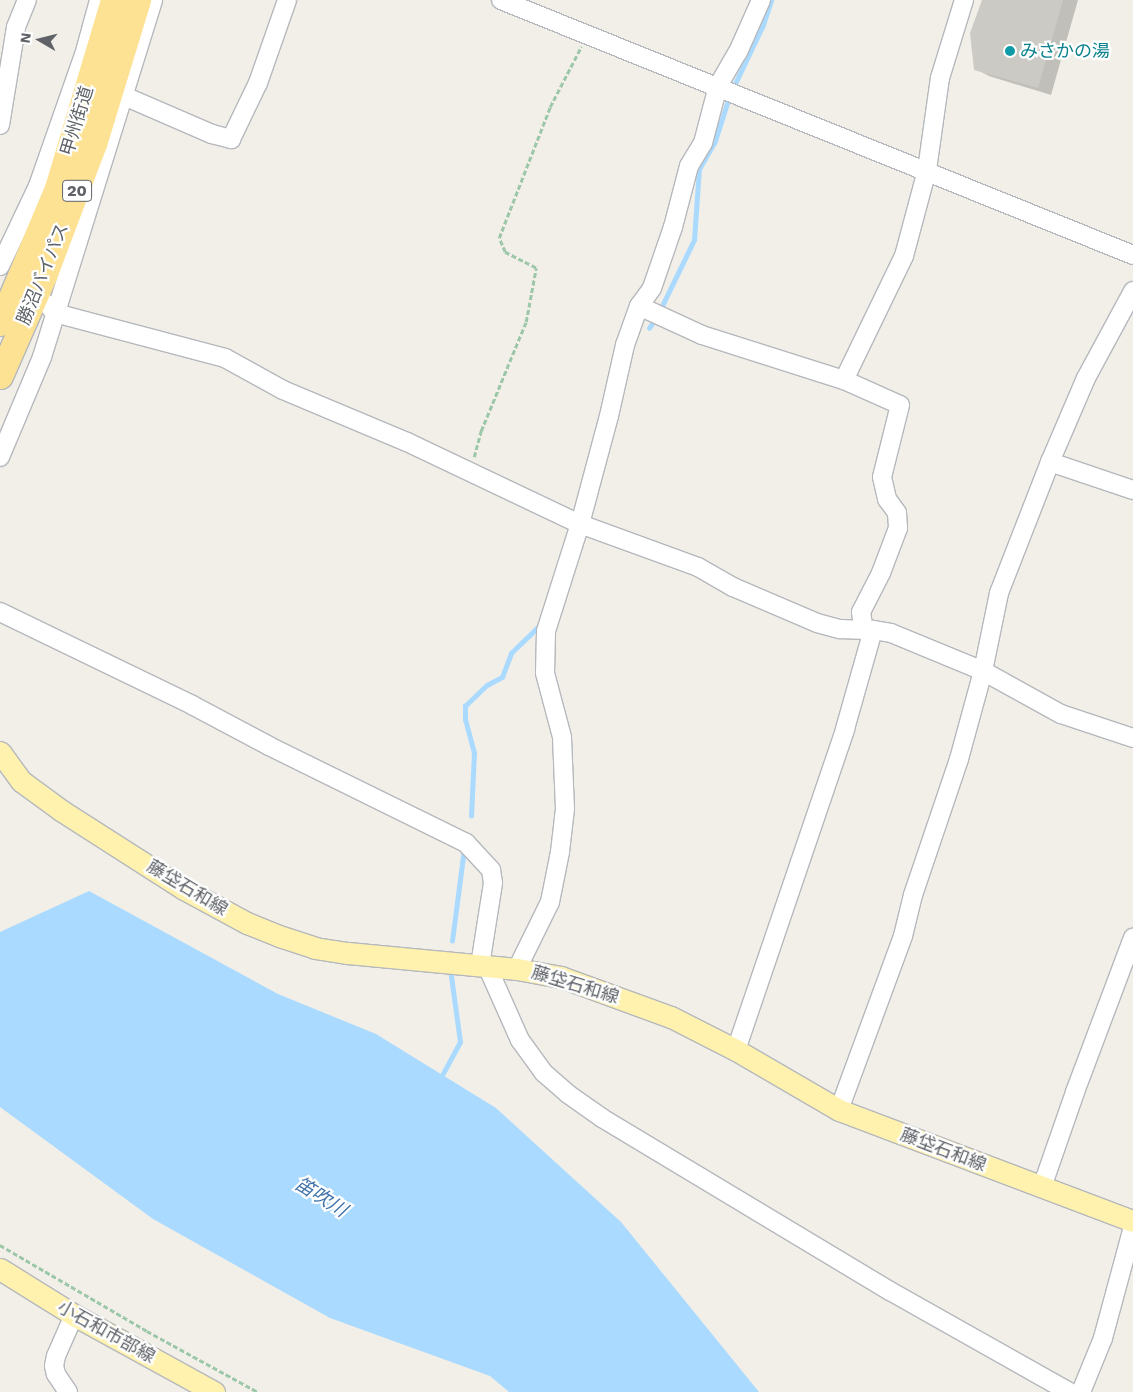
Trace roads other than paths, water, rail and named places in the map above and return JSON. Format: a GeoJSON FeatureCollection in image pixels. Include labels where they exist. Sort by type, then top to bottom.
{"type":"FeatureCollection","features":[{"type":"Feature","properties":{"kind":"highway","name":"甲州街道"},"geometry":{"type":"LineString","coordinates":[[0,323],[57,188],[113,0]]}},
{"type":"Feature","properties":{"kind":"highway","name":"勝沼バイパス"},"geometry":{"type":"LineString","coordinates":[[0,376],[44,276],[94,144],[138,0]]}},
{"type":"Feature","properties":{"kind":"main road","name":"藤垈石和線"},"geometry":{"type":"LineString","coordinates":[[0,752],[21,781],[62,811],[184,889],[224,911],[279,936],[316,948],[384,957],[517,968],[561,977],[671,1017],[736,1050],[839,1110],[1133,1222]]}},
{"type":"Feature","properties":{"kind":"main road","name":"小石和市部線"},"geometry":{"type":"LineString","coordinates":[[0,1269],[74,1315],[214,1392]]}},
{"type":"Feature","properties":{"kind":"street"},"geometry":{"type":"LineString","coordinates":[[0,266],[38,186],[84,55],[99,0]]}},
{"type":"Feature","properties":{"kind":"street"},"geometry":{"type":"LineString","coordinates":[[0,457],[42,357],[51,309],[124,96],[153,0]]}},
{"type":"Feature","properties":{"kind":"street"},"geometry":{"type":"LineString","coordinates":[[124,96],[212,134],[231,139],[258,83],[287,0]]}},
{"type":"Feature","properties":{"kind":"street"},"geometry":{"type":"LineString","coordinates":[[501,0],[586,36],[720,87],[1133,255]]}},
{"type":"Feature","properties":{"kind":"street"},"geometry":{"type":"LineString","coordinates":[[517,968],[550,902],[560,852],[565,809],[562,737],[545,673],[546,631],[580,524],[609,416],[625,345],[651,312],[652,288],[670,236],[689,166],[703,143],[720,87],[761,0]]}},
{"type":"Feature","properties":{"kind":"street"},"geometry":{"type":"LineString","coordinates":[[844,380],[904,256],[926,170],[940,78],[964,0]]}},
{"type":"Feature","properties":{"kind":"street"},"geometry":{"type":"LineString","coordinates":[[0,125],[16,28],[24,1]]}},
{"type":"Feature","properties":{"kind":"street"},"geometry":{"type":"LineString","coordinates":[[839,1110],[903,936],[913,895],[959,759],[982,672],[999,593],[1050,462],[1086,378],[1133,291]]}},
{"type":"Feature","properties":{"kind":"street"},"geometry":{"type":"LineString","coordinates":[[51,309],[225,358],[283,390],[407,442],[580,524],[698,567],[733,587],[817,623],[840,629],[891,633],[982,672],[1061,714],[1133,738]]}},
{"type":"Feature","properties":{"kind":"street"},"geometry":{"type":"LineString","coordinates":[[651,312],[711,338],[844,380],[900,405],[882,476],[888,499],[897,513],[898,528],[881,573],[861,612],[868,630],[845,729],[736,1050]]}},
{"type":"Feature","properties":{"kind":"street"},"geometry":{"type":"LineString","coordinates":[[1050,462],[1133,490]]}},
{"type":"Feature","properties":{"kind":"street"},"geometry":{"type":"LineString","coordinates":[[0,612],[192,704],[269,746],[466,843],[491,870],[493,883],[482,965],[520,1040],[544,1073],[568,1094],[602,1118],[890,1291],[1069,1392]]}},
{"type":"Feature","properties":{"kind":"street"},"geometry":{"type":"LineString","coordinates":[[1042,1187],[1075,1092],[1126,980],[1133,938]]}},
{"type":"Feature","properties":{"kind":"street"},"geometry":{"type":"LineString","coordinates":[[1081,1392],[1103,1338],[1133,1227]]}},
{"type":"Feature","properties":{"kind":"street"},"geometry":{"type":"LineString","coordinates":[[68,1392],[56,1374],[54,1366],[56,1356],[74,1315]]}},
{"type":"Feature","properties":{"kind":"water","name":"笛吹川"},"geometry":{"type":"Polygon","coordinates":[[[89,891],[278,994],[376,1034],[496,1108],[621,1222],[759,1392],[509,1392],[490,1376],[330,1318],[153,1219],[0,1107],[0,932],[89,891]]]}},
{"type":"Feature","properties":{"kind":"waterway"},"geometry":{"type":"LineString","coordinates":[[732,90],[763,25],[771,0]]}},
{"type":"Feature","properties":{"kind":"waterway"},"geometry":{"type":"LineString","coordinates":[[660,310],[694,240],[699,169],[715,141],[729,97]]}},
{"type":"Feature","properties":{"kind":"waterway"},"geometry":{"type":"LineString","coordinates":[[649,328],[655,319]]}},
{"type":"Feature","properties":{"kind":"waterway"},"geometry":{"type":"LineString","coordinates":[[471,816],[474,753],[465,720],[465,706],[487,685],[502,677],[511,653],[541,624]]}},
{"type":"Feature","properties":{"kind":"waterway"},"geometry":{"type":"LineString","coordinates":[[452,941],[464,848]]}},
{"type":"Feature","properties":{"kind":"waterway"},"geometry":{"type":"LineString","coordinates":[[440,1079],[460,1042],[451,976]]}},
{"type":"Feature","properties":{"kind":"place","name":"みさかの湯"},"geometry":{"type":"Point","coordinates":[1010,51]}}]}
